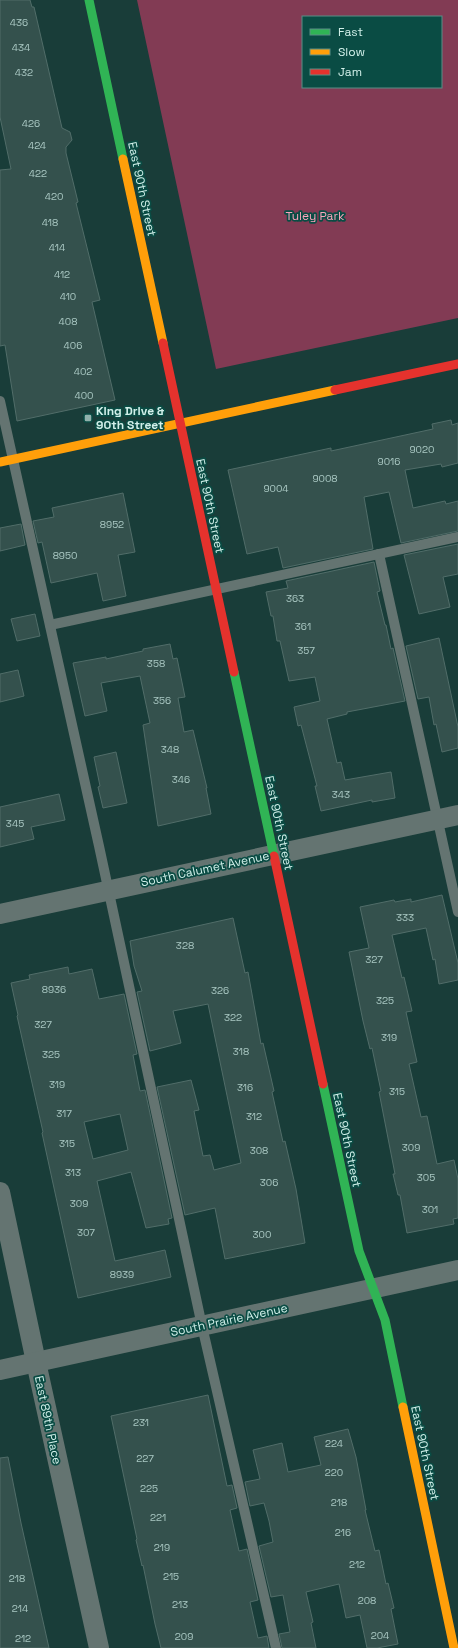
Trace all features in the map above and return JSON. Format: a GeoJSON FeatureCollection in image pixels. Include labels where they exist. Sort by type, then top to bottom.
{"type":"FeatureCollection","features":[{"type":"Feature","properties":{"kind":"street","name":"East 90th Street"},"geometry":{"type":"LineString","coordinates":[[89,0],[359,1251],[385,1320],[454,1648]]}},
{"type":"Feature","properties":{"kind":"street"},"geometry":{"type":"LineString","coordinates":[[0,462],[458,364]]}},
{"type":"Feature","properties":{"kind":"street","name":"South Calumet Avenue"},"geometry":{"type":"LineString","coordinates":[[0,914],[458,815]]}},
{"type":"Feature","properties":{"kind":"street","name":"East 89th Place"},"geometry":{"type":"LineString","coordinates":[[0,1192],[99,1648]]}},
{"type":"Feature","properties":{"kind":"street","name":"South Prairie Avenue"},"geometry":{"type":"LineString","coordinates":[[0,1370],[458,1270]]}},
{"type":"Feature","properties":{"kind":"lane"},"geometry":{"type":"LineString","coordinates":[[0,402],[108,890],[202,1326],[276,1648]]}},
{"type":"Feature","properties":{"kind":"lane"},"geometry":{"type":"LineString","coordinates":[[50,625],[458,537]]}},
{"type":"Feature","properties":{"kind":"lane"},"geometry":{"type":"LineString","coordinates":[[379,554],[458,912]]}},
{"type":"Feature","properties":{"kind":"green space","name":"Tuley Park"},"geometry":{"type":"Polygon","coordinates":[[[137,0],[458,0],[458,318],[216,369],[137,0]]]}},
{"type":"Feature","properties":{"kind":"building"},"geometry":{"type":"Polygon","coordinates":[[[0,0],[30,0],[32,7],[34,7],[62,128],[70,132],[72,140],[66,147],[66,153],[78,202],[76,203],[100,300],[92,302],[115,400],[17,421],[5,345],[0,346],[0,170],[11,169],[0,117],[0,0]]]}},
{"type":"Feature","properties":{"kind":"building"},"geometry":{"type":"Polygon","coordinates":[[[451,420],[452,425],[458,423],[458,463],[442,467],[441,464],[405,470],[413,508],[445,501],[446,504],[458,501],[458,531],[401,543],[389,492],[364,497],[373,549],[283,568],[278,547],[247,554],[228,470],[331,448],[331,451],[433,429],[432,424],[451,420]]]}},
{"type":"Feature","properties":{"kind":"building"},"geometry":{"type":"Polygon","coordinates":[[[123,493],[135,552],[118,555],[126,596],[103,601],[97,573],[51,583],[42,542],[38,543],[33,521],[54,517],[52,508],[123,493]]]}},
{"type":"Feature","properties":{"kind":"building"},"geometry":{"type":"Polygon","coordinates":[[[21,524],[25,545],[0,551],[0,528],[21,524]]]}},
{"type":"Feature","properties":{"kind":"building"},"geometry":{"type":"Polygon","coordinates":[[[458,544],[458,574],[443,577],[450,607],[419,614],[404,555],[458,544]]]}},
{"type":"Feature","properties":{"kind":"building"},"geometry":{"type":"Polygon","coordinates":[[[374,562],[380,591],[377,592],[391,649],[393,648],[405,701],[347,712],[347,714],[327,719],[337,763],[341,762],[345,780],[391,772],[395,798],[372,802],[372,800],[321,811],[315,786],[317,786],[301,725],[298,726],[294,707],[320,701],[315,677],[289,681],[280,641],[277,641],[273,616],[271,616],[266,592],[288,588],[286,581],[374,562]]]}},
{"type":"Feature","properties":{"kind":"building"},"geometry":{"type":"Polygon","coordinates":[[[35,614],[40,636],[17,641],[11,619],[35,614]]]}},
{"type":"Feature","properties":{"kind":"building"},"geometry":{"type":"Polygon","coordinates":[[[439,638],[458,727],[458,748],[442,752],[436,724],[434,725],[429,697],[418,699],[406,646],[439,638]]]}},
{"type":"Feature","properties":{"kind":"building"},"geometry":{"type":"Polygon","coordinates":[[[170,644],[173,659],[177,658],[185,697],[178,698],[184,732],[193,730],[207,788],[211,814],[158,826],[143,725],[150,723],[140,676],[101,683],[107,711],[85,716],[73,663],[106,657],[106,659],[143,651],[143,649],[170,644]]]}},
{"type":"Feature","properties":{"kind":"building"},"geometry":{"type":"Polygon","coordinates":[[[18,670],[24,696],[0,702],[0,674],[18,670]]]}},
{"type":"Feature","properties":{"kind":"building"},"geometry":{"type":"Polygon","coordinates":[[[116,752],[127,803],[103,808],[98,787],[100,786],[94,757],[116,752]]]}},
{"type":"Feature","properties":{"kind":"building"},"geometry":{"type":"Polygon","coordinates":[[[59,794],[65,820],[31,827],[34,839],[0,847],[0,807],[59,794]]]}},
{"type":"Feature","properties":{"kind":"building"},"geometry":{"type":"Polygon","coordinates":[[[442,895],[458,963],[458,980],[439,984],[435,959],[433,960],[426,928],[392,935],[402,978],[404,977],[412,1011],[406,1012],[417,1062],[409,1064],[421,1117],[427,1116],[437,1164],[454,1160],[458,1179],[458,1218],[453,1219],[454,1224],[407,1233],[400,1195],[398,1195],[393,1174],[395,1174],[379,1092],[381,1091],[372,1048],[370,1049],[363,1021],[349,952],[369,948],[360,907],[394,900],[395,902],[411,899],[411,902],[442,895]]]}},
{"type":"Feature","properties":{"kind":"building"},"geometry":{"type":"Polygon","coordinates":[[[233,918],[245,973],[248,972],[261,1044],[263,1043],[274,1091],[272,1092],[283,1142],[285,1141],[296,1189],[305,1243],[225,1259],[215,1208],[185,1215],[157,1087],[191,1080],[199,1110],[194,1111],[203,1156],[210,1155],[214,1170],[241,1163],[208,1004],[173,1011],[181,1043],[150,1051],[137,992],[142,991],[134,966],[130,941],[233,918]]]}},
{"type":"Feature","properties":{"kind":"building"},"geometry":{"type":"Polygon","coordinates":[[[68,967],[69,974],[92,969],[99,999],[124,994],[137,1054],[133,1055],[140,1091],[145,1090],[172,1218],[168,1219],[169,1224],[146,1228],[131,1172],[97,1181],[115,1261],[165,1250],[171,1277],[78,1298],[11,983],[30,979],[29,975],[68,967]],[[120,1114],[84,1122],[93,1159],[128,1150],[120,1114]]]}},
{"type":"Feature","properties":{"kind":"building"},"geometry":{"type":"Polygon","coordinates":[[[208,1395],[227,1486],[232,1485],[237,1508],[230,1510],[239,1551],[247,1549],[258,1600],[250,1602],[258,1638],[267,1636],[269,1648],[161,1648],[155,1624],[143,1565],[142,1566],[136,1540],[111,1416],[208,1395]]]}},
{"type":"Feature","properties":{"kind":"building"},"geometry":{"type":"Polygon","coordinates":[[[348,1429],[356,1457],[365,1510],[375,1551],[379,1550],[386,1584],[388,1583],[394,1608],[391,1609],[398,1644],[377,1648],[367,1648],[360,1615],[346,1618],[339,1584],[306,1592],[313,1622],[311,1623],[316,1648],[282,1648],[279,1634],[290,1632],[283,1595],[271,1597],[259,1546],[273,1542],[269,1521],[264,1503],[250,1506],[245,1482],[260,1479],[253,1450],[282,1443],[288,1472],[321,1465],[314,1437],[348,1429]]]}},
{"type":"Feature","properties":{"kind":"building"},"geometry":{"type":"Polygon","coordinates":[[[8,1457],[49,1648],[0,1648],[0,1458],[8,1457]]]}},
{"type":"Feature","properties":{"kind":"traffic: fast"},"geometry":{"type":"LineString","coordinates":[[89,0],[123,159]]}},
{"type":"Feature","properties":{"kind":"traffic: fast"},"geometry":{"type":"LineString","coordinates":[[234,672],[274,856]]}},
{"type":"Feature","properties":{"kind":"traffic: fast"},"geometry":{"type":"LineString","coordinates":[[323,1084],[359,1251],[385,1320],[403,1407]]}},
{"type":"Feature","properties":{"kind":"traffic: slow"},"geometry":{"type":"LineString","coordinates":[[123,159],[163,343]]}},
{"type":"Feature","properties":{"kind":"traffic: slow"},"geometry":{"type":"LineString","coordinates":[[0,462],[335,390]]}},
{"type":"Feature","properties":{"kind":"traffic: slow"},"geometry":{"type":"LineString","coordinates":[[403,1407],[454,1648]]}},
{"type":"Feature","properties":{"kind":"traffic: jam"},"geometry":{"type":"LineString","coordinates":[[163,343],[234,672]]}},
{"type":"Feature","properties":{"kind":"traffic: jam"},"geometry":{"type":"LineString","coordinates":[[335,390],[458,364]]}},
{"type":"Feature","properties":{"kind":"traffic: jam"},"geometry":{"type":"LineString","coordinates":[[274,856],[323,1084]]}},
{"type":"Feature","properties":{"kind":"place","name":"King Drive & 90th Street"},"geometry":{"type":"Point","coordinates":[88,418]}}]}
